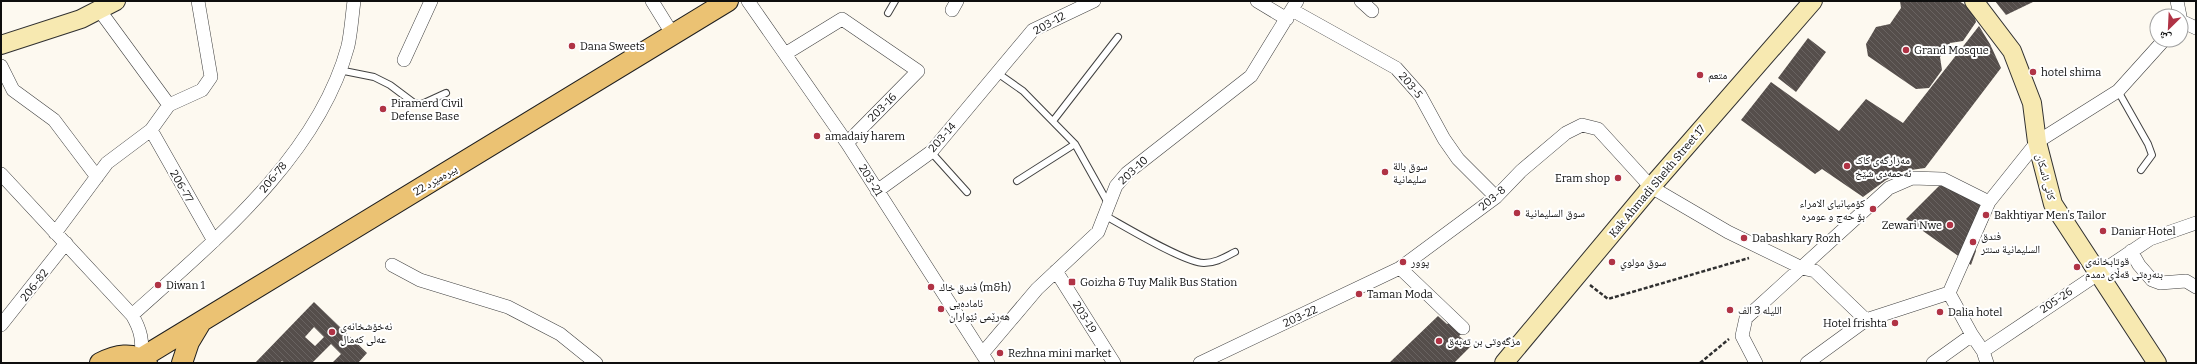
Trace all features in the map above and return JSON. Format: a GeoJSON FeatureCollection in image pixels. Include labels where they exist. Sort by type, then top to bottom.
{"type":"FeatureCollection","features":[{"type":"Feature","properties":{"kind":"main road","name":"22 پیرەمێرد"},"geometry":{"type":"LineString","coordinates":[[140,361],[201,322],[728,1]]}},
{"type":"Feature","properties":{"kind":"main road"},"geometry":{"type":"LineString","coordinates":[[182,363],[189,342],[201,322]]}},
{"type":"Feature","properties":{"kind":"main road"},"geometry":{"type":"LineString","coordinates":[[100,363],[120,355],[130,355],[140,361]]}},
{"type":"Feature","properties":{"kind":"street"},"geometry":{"type":"LineString","coordinates":[[1,45],[81,19],[100,11],[116,1]]}},
{"type":"Feature","properties":{"kind":"street"},"geometry":{"type":"LineString","coordinates":[[56,233],[107,163],[151,130],[169,105],[202,90],[212,77],[198,1]]}},
{"type":"Feature","properties":{"kind":"street","name":"206-78"},"geometry":{"type":"LineString","coordinates":[[132,315],[214,241],[260,193],[310,131],[331,90],[348,46],[354,1]]}},
{"type":"Feature","properties":{"kind":"street"},"geometry":{"type":"LineString","coordinates":[[404,60],[431,1]]}},
{"type":"Feature","properties":{"kind":"street"},"geometry":{"type":"LineString","coordinates":[[652,1],[673,35]]}},
{"type":"Feature","properties":{"kind":"street","name":"203-21"},"geometry":{"type":"LineString","coordinates":[[748,1],[847,143],[985,359]]}},
{"type":"Feature","properties":{"kind":"street","name":"203-12"},"geometry":{"type":"LineString","coordinates":[[996,72],[1033,30],[1094,1]]}},
{"type":"Feature","properties":{"kind":"street"},"geometry":{"type":"LineString","coordinates":[[1257,1],[1292,10]]}},
{"type":"Feature","properties":{"kind":"street"},"geometry":{"type":"LineString","coordinates":[[1361,1],[1372,11]]}},
{"type":"Feature","properties":{"kind":"street","name":"Kak Ahmadi Shekh Street 17"},"geometry":{"type":"LineString","coordinates":[[1504,363],[1651,187],[1813,1]]}},
{"type":"Feature","properties":{"kind":"street","name":"کانی ئاسکان"},"geometry":{"type":"LineString","coordinates":[[1974,1],[2012,51],[2032,103],[2037,142],[2053,204],[2157,363]]}},
{"type":"Feature","properties":{"kind":"street","name":"203-5"},"geometry":{"type":"LineString","coordinates":[[1292,10],[1396,68],[1420,95],[1444,139],[1458,159],[1496,197]]}},
{"type":"Feature","properties":{"kind":"street","name":"203-10"},"geometry":{"type":"LineString","coordinates":[[985,359],[1037,289],[1098,232],[1116,186],[1135,165],[1251,76],[1292,10]]}},
{"type":"Feature","properties":{"kind":"street"},"geometry":{"type":"LineString","coordinates":[[100,11],[169,105]]}},
{"type":"Feature","properties":{"kind":"street","name":"203-16"},"geometry":{"type":"LineString","coordinates":[[785,54],[842,19],[918,71],[847,143]]}},
{"type":"Feature","properties":{"kind":"street"},"geometry":{"type":"LineString","coordinates":[[1807,363],[1866,320],[1949,293],[1989,202],[2037,142],[2118,91],[2157,48]]}},
{"type":"Feature","properties":{"kind":"street"},"geometry":{"type":"LineString","coordinates":[[1,66],[14,90],[54,120],[97,177]]}},
{"type":"Feature","properties":{"kind":"street","name":"203-14"},"geometry":{"type":"LineString","coordinates":[[877,190],[931,152],[996,72]]}},
{"type":"Feature","properties":{"kind":"street","name":"203-8"},"geometry":{"type":"LineString","coordinates":[[1400,268],[1496,197],[1521,171],[1566,133],[1582,125],[1598,130],[1651,187]]}},
{"type":"Feature","properties":{"kind":"street","name":"206-77"},"geometry":{"type":"LineString","coordinates":[[151,130],[214,241]]}},
{"type":"Feature","properties":{"kind":"street"},"geometry":{"type":"LineString","coordinates":[[1,174],[132,315],[139,326],[142,337],[140,361]]}},
{"type":"Feature","properties":{"kind":"street"},"geometry":{"type":"LineString","coordinates":[[1756,363],[1742,336],[1746,318],[1889,188],[1912,178],[1943,179],[1989,202]]}},
{"type":"Feature","properties":{"kind":"street"},"geometry":{"type":"LineString","coordinates":[[1651,187],[1728,232],[1802,268],[1816,272],[1866,320]]}},
{"type":"Feature","properties":{"kind":"street","name":"205-26"},"geometry":{"type":"LineString","coordinates":[[1983,350],[2098,272],[2150,239],[2196,223]]}},
{"type":"Feature","properties":{"kind":"street","name":"206-82"},"geometry":{"type":"LineString","coordinates":[[1,325],[66,243]]}},
{"type":"Feature","properties":{"kind":"street"},"geometry":{"type":"LineString","coordinates":[[2131,251],[2139,265],[2152,280],[2160,283],[2186,281],[2196,287]]}},
{"type":"Feature","properties":{"kind":"street"},"geometry":{"type":"LineString","coordinates":[[392,266],[420,280],[508,306],[560,334],[596,363]]}},
{"type":"Feature","properties":{"kind":"street"},"geometry":{"type":"LineString","coordinates":[[1400,268],[1463,328]]}},
{"type":"Feature","properties":{"kind":"street","name":"203-22"},"geometry":{"type":"LineString","coordinates":[[1200,363],[1400,268]]}},
{"type":"Feature","properties":{"kind":"street","name":"203-19"},"geometry":{"type":"LineString","coordinates":[[1056,271],[1114,363]]}},
{"type":"Feature","properties":{"kind":"street"},"geometry":{"type":"LineString","coordinates":[[1949,293],[1972,335],[1983,350],[1987,363]]}},
{"type":"Feature","properties":{"kind":"street"},"geometry":{"type":"LineString","coordinates":[[1933,363],[1972,335]]}},
{"type":"Feature","properties":{"kind":"lane"},"geometry":{"type":"LineString","coordinates":[[888,13],[894,1]]}},
{"type":"Feature","properties":{"kind":"lane"},"geometry":{"type":"LineString","coordinates":[[1053,121],[1118,37]]}},
{"type":"Feature","properties":{"kind":"lane"},"geometry":{"type":"LineString","coordinates":[[338,70],[374,77],[390,85],[414,103],[422,104],[446,93]]}},
{"type":"Feature","properties":{"kind":"lane"},"geometry":{"type":"LineString","coordinates":[[996,72],[1023,91],[1075,144],[1106,210],[1177,254],[1202,263],[1216,262],[1235,252]]}},
{"type":"Feature","properties":{"kind":"lane"},"geometry":{"type":"LineString","coordinates":[[2118,91],[2148,144],[2152,155],[2141,170]]}},
{"type":"Feature","properties":{"kind":"lane"},"geometry":{"type":"LineString","coordinates":[[1017,181],[1075,144]]}},
{"type":"Feature","properties":{"kind":"lane"},"geometry":{"type":"LineString","coordinates":[[931,152],[967,192]]}},
{"type":"Feature","properties":{"kind":"path"},"geometry":{"type":"LineString","coordinates":[[1578,275],[1608,299],[1768,252]]}},
{"type":"Feature","properties":{"kind":"path"},"geometry":{"type":"LineString","coordinates":[[1700,363],[1743,327]]}},
{"type":"Feature","properties":{"kind":"building","name":"Grand Mosque"},"geometry":{"type":"Polygon","coordinates":[[[1900,1],[1959,1],[1973,10],[1976,22],[1963,41],[1950,43],[1940,57],[1942,70],[1929,88],[1916,89],[1868,56],[1866,44],[1876,27],[1890,24],[1901,8],[1900,1]]]}},
{"type":"Feature","properties":{"kind":"building"},"geometry":{"type":"Polygon","coordinates":[[[1995,1],[2035,1],[2006,15],[1995,1]]]}},
{"type":"Feature","properties":{"kind":"building"},"geometry":{"type":"Polygon","coordinates":[[[1979,26],[1990,44],[2001,68],[1925,168],[1904,171],[1886,180],[1863,197],[1822,169],[1815,174],[1741,120],[1771,82],[1839,131],[1866,99],[1903,123],[1979,26]]]}},
{"type":"Feature","properties":{"kind":"building"},"geometry":{"type":"Polygon","coordinates":[[[1808,38],[1826,52],[1796,92],[1778,78],[1808,38]]]}},
{"type":"Feature","properties":{"kind":"building","name":"Zewari Nwe"},"geometry":{"type":"Polygon","coordinates":[[[1949,176],[1993,209],[1984,230],[1972,243],[1976,251],[1971,265],[1906,219],[1949,176]]]}},
{"type":"Feature","properties":{"kind":"building","name":"نەخۆشخانەی عەلی کەمال"},"geometry":{"type":"Polygon","coordinates":[[[314,302],[367,353],[358,363],[332,363],[341,354],[331,344],[312,363],[284,363],[282,361],[280,363],[255,363],[314,302]],[[314,327],[305,337],[315,346],[324,337],[314,327]]]}},
{"type":"Feature","properties":{"kind":"building","name":"مزگەوتی بن تەبەق"},"geometry":{"type":"Polygon","coordinates":[[[1438,316],[1447,324],[1451,322],[1462,333],[1459,336],[1471,346],[1454,363],[1389,363],[1438,316]]]}},
{"type":"Feature","properties":{"kind":"place","name":"Dana Sweets"},"geometry":{"type":"Point","coordinates":[572,46]}},
{"type":"Feature","properties":{"kind":"place","name":"Grand Mosque"},"geometry":{"type":"Point","coordinates":[1906,50]}},
{"type":"Feature","properties":{"kind":"place","name":"hotel shima"},"geometry":{"type":"Point","coordinates":[2033,72]}},
{"type":"Feature","properties":{"kind":"place","name":"متعم"},"geometry":{"type":"Point","coordinates":[1700,75]}},
{"type":"Feature","properties":{"kind":"place","name":"Piramerd Civil Defense Base"},"geometry":{"type":"Point","coordinates":[383,109]}},
{"type":"Feature","properties":{"kind":"place","name":"amadaiy harem"},"geometry":{"type":"Point","coordinates":[817,136]}},
{"type":"Feature","properties":{"kind":"place","name":"مەزارگەی کاک ئەحمەدی شێخ"},"geometry":{"type":"Point","coordinates":[1847,166]}},
{"type":"Feature","properties":{"kind":"place","name":"سوق بالة سليمانية"},"geometry":{"type":"Point","coordinates":[1385,172]}},
{"type":"Feature","properties":{"kind":"place","name":"Eram shop"},"geometry":{"type":"Point","coordinates":[1618,178]}},
{"type":"Feature","properties":{"kind":"place","name":"کۆمپانیای الامراء بۆ حەج و عومرە"},"geometry":{"type":"Point","coordinates":[1873,209]}},
{"type":"Feature","properties":{"kind":"place","name":"سوق السليمانية"},"geometry":{"type":"Point","coordinates":[1517,213]}},
{"type":"Feature","properties":{"kind":"place","name":"Bakhtiyar Men’s Tailor"},"geometry":{"type":"Point","coordinates":[1986,215]}},
{"type":"Feature","properties":{"kind":"place","name":"Zewari Nwe"},"geometry":{"type":"Point","coordinates":[1950,225]}},
{"type":"Feature","properties":{"kind":"place","name":"Daniar Hotel"},"geometry":{"type":"Point","coordinates":[2103,231]}},
{"type":"Feature","properties":{"kind":"place","name":"Dabashkary Rozh"},"geometry":{"type":"Point","coordinates":[1744,238]}},
{"type":"Feature","properties":{"kind":"place","name":"فندق السليمانية سنتر"},"geometry":{"type":"Point","coordinates":[1973,242]}},
{"type":"Feature","properties":{"kind":"place","name":"پوور"},"geometry":{"type":"Point","coordinates":[1403,262]}},
{"type":"Feature","properties":{"kind":"place","name":"سوق مولوي"},"geometry":{"type":"Point","coordinates":[1612,262]}},
{"type":"Feature","properties":{"kind":"place","name":"قوتابخانەی بنەڕەتی قەڵای دمدم"},"geometry":{"type":"Point","coordinates":[2077,267]}},
{"type":"Feature","properties":{"kind":"place","name":"Goizha & Tuy Malik Bus Station"},"geometry":{"type":"Point","coordinates":[1072,282]}},
{"type":"Feature","properties":{"kind":"place","name":"Diwan 1"},"geometry":{"type":"Point","coordinates":[158,285]}},
{"type":"Feature","properties":{"kind":"place","name":"فندق خاك (m&h)"},"geometry":{"type":"Point","coordinates":[931,287]}},
{"type":"Feature","properties":{"kind":"place","name":"Taman Moda"},"geometry":{"type":"Point","coordinates":[1359,294]}},
{"type":"Feature","properties":{"kind":"place","name":"ئامادەیی ھەرێمی ئێواران"},"geometry":{"type":"Point","coordinates":[941,309]}},
{"type":"Feature","properties":{"kind":"place","name":"الليله 3 الف"},"geometry":{"type":"Point","coordinates":[1730,310]}},
{"type":"Feature","properties":{"kind":"place","name":"Dalia hotel"},"geometry":{"type":"Point","coordinates":[1940,312]}},
{"type":"Feature","properties":{"kind":"place","name":"Hotel frishta"},"geometry":{"type":"Point","coordinates":[1895,323]}},
{"type":"Feature","properties":{"kind":"place","name":"نەخۆشخانەی عەلی کەمال"},"geometry":{"type":"Point","coordinates":[332,332]}},
{"type":"Feature","properties":{"kind":"place","name":"مزگەوتی بن تەبەق"},"geometry":{"type":"Point","coordinates":[1439,341]}},
{"type":"Feature","properties":{"kind":"place","name":"Rezhna mini market"},"geometry":{"type":"Point","coordinates":[1000,353]}}]}
